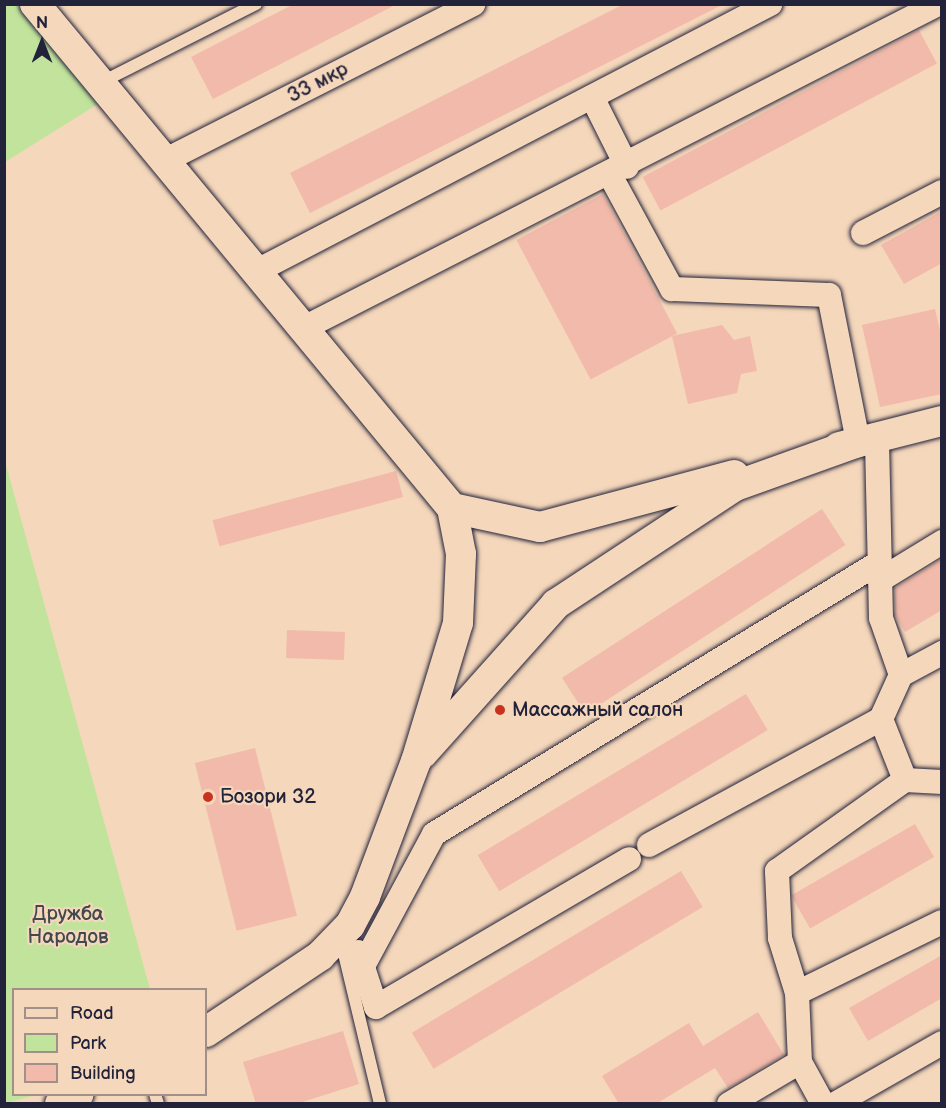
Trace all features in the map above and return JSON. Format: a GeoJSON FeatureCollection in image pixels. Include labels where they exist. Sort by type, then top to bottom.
{"type":"FeatureCollection","features":[{"type":"Feature","properties":{"kind":"street"},"geometry":{"type":"LineString","coordinates":[[35,4],[452,508],[461,554],[460,614],[416,761],[345,930],[320,956],[207,1031]]}},
{"type":"Feature","properties":{"kind":"street","name":"33 мкр"},"geometry":{"type":"LineString","coordinates":[[164,161],[472,4]]}},
{"type":"Feature","properties":{"kind":"street"},"geometry":{"type":"LineString","coordinates":[[255,272],[770,4]]}},
{"type":"Feature","properties":{"kind":"street"},"geometry":{"type":"LineString","coordinates":[[302,329],[619,171],[939,4]]}},
{"type":"Feature","properties":{"kind":"street"},"geometry":{"type":"LineString","coordinates":[[592,96],[619,171],[672,289],[829,295],[867,440],[880,571],[881,618],[902,675]]}},
{"type":"Feature","properties":{"kind":"street"},"geometry":{"type":"LineString","coordinates":[[863,234],[942,192]]}},
{"type":"Feature","properties":{"kind":"street"},"geometry":{"type":"LineString","coordinates":[[452,508],[540,527],[942,421]]}},
{"type":"Feature","properties":{"kind":"street"},"geometry":{"type":"LineString","coordinates":[[416,761],[556,604],[735,486],[867,440]]}},
{"type":"Feature","properties":{"kind":"street"},"geometry":{"type":"LineString","coordinates":[[363,966],[434,834],[880,571],[942,542]]}},
{"type":"Feature","properties":{"kind":"street"},"geometry":{"type":"LineString","coordinates":[[649,845],[881,719],[902,675],[942,653]]}},
{"type":"Feature","properties":{"kind":"street"},"geometry":{"type":"LineString","coordinates":[[881,719],[904,780]]}},
{"type":"Feature","properties":{"kind":"street"},"geometry":{"type":"LineString","coordinates":[[823,1104],[800,1062],[797,993],[780,938],[777,871],[904,780],[942,782]]}},
{"type":"Feature","properties":{"kind":"street"},"geometry":{"type":"LineString","coordinates":[[345,930],[363,966],[375,1007],[629,859]]}},
{"type":"Feature","properties":{"kind":"street"},"geometry":{"type":"LineString","coordinates":[[797,993],[942,922]]}},
{"type":"Feature","properties":{"kind":"street"},"geometry":{"type":"LineString","coordinates":[[835,1104],[942,1043]]}},
{"type":"Feature","properties":{"kind":"street"},"geometry":{"type":"LineString","coordinates":[[729,1104],[800,1062]]}},
{"type":"Feature","properties":{"kind":"street"},"geometry":{"type":"LineString","coordinates":[[60,1104],[77,1096]]}},
{"type":"Feature","properties":{"kind":"lane"},"geometry":{"type":"LineString","coordinates":[[99,82],[256,4]]}},
{"type":"Feature","properties":{"kind":"lane"},"geometry":{"type":"LineString","coordinates":[[345,930],[380,1104]]}},
{"type":"Feature","properties":{"kind":"green space"},"geometry":{"type":"Polygon","coordinates":[[[5,5],[17,5],[98,104],[5,162],[5,5]]]}},
{"type":"Feature","properties":{"kind":"green space","name":"Дружба Народов"},"geometry":{"type":"Polygon","coordinates":[[[5,461],[150,988],[12,988],[12,1096],[32,1096],[5,1103],[5,461]]]}},
{"type":"Feature","properties":{"kind":"building"},"geometry":{"type":"Polygon","coordinates":[[[294,4],[397,4],[213,99],[191,57],[294,4]]]}},
{"type":"Feature","properties":{"kind":"building"},"geometry":{"type":"Polygon","coordinates":[[[624,4],[724,4],[310,213],[290,173],[624,4]]]}},
{"type":"Feature","properties":{"kind":"building"},"geometry":{"type":"Polygon","coordinates":[[[919,30],[937,64],[660,210],[643,177],[919,30]]]}},
{"type":"Feature","properties":{"kind":"building"},"geometry":{"type":"Polygon","coordinates":[[[603,194],[677,334],[591,380],[516,240],[603,194]]]}},
{"type":"Feature","properties":{"kind":"building"},"geometry":{"type":"Polygon","coordinates":[[[942,211],[942,263],[904,284],[881,245],[942,211]]]}},
{"type":"Feature","properties":{"kind":"building"},"geometry":{"type":"Polygon","coordinates":[[[935,309],[942,339],[942,394],[880,407],[862,325],[935,309]]]}},
{"type":"Feature","properties":{"kind":"building"},"geometry":{"type":"Polygon","coordinates":[[[722,325],[734,340],[750,336],[757,371],[741,374],[737,393],[688,404],[672,336],[722,325]]]}},
{"type":"Feature","properties":{"kind":"building"},"geometry":{"type":"Polygon","coordinates":[[[396,471],[403,497],[219,546],[212,520],[396,471]]]}},
{"type":"Feature","properties":{"kind":"building"},"geometry":{"type":"Polygon","coordinates":[[[822,509],[845,545],[585,714],[562,678],[822,509]]]}},
{"type":"Feature","properties":{"kind":"building"},"geometry":{"type":"Polygon","coordinates":[[[942,559],[942,610],[905,632],[895,615],[895,588],[942,559]]]}},
{"type":"Feature","properties":{"kind":"building"},"geometry":{"type":"Polygon","coordinates":[[[287,630],[345,632],[344,660],[286,658],[287,630]]]}},
{"type":"Feature","properties":{"kind":"building"},"geometry":{"type":"Polygon","coordinates":[[[746,694],[768,730],[499,891],[478,855],[746,694]]]}},
{"type":"Feature","properties":{"kind":"building"},"geometry":{"type":"Polygon","coordinates":[[[255,748],[297,916],[237,931],[195,763],[255,748]]]}},
{"type":"Feature","properties":{"kind":"building"},"geometry":{"type":"Polygon","coordinates":[[[915,824],[934,857],[810,928],[791,896],[915,824]]]}},
{"type":"Feature","properties":{"kind":"building"},"geometry":{"type":"Polygon","coordinates":[[[681,871],[703,907],[433,1069],[412,1033],[681,871]]]}},
{"type":"Feature","properties":{"kind":"building"},"geometry":{"type":"Polygon","coordinates":[[[942,955],[942,998],[868,1041],[849,1008],[942,955]]]}},
{"type":"Feature","properties":{"kind":"building"},"geometry":{"type":"Polygon","coordinates":[[[758,1012],[784,1055],[728,1088],[715,1068],[656,1104],[619,1104],[602,1076],[689,1023],[703,1046],[758,1012]]]}},
{"type":"Feature","properties":{"kind":"building"},"geometry":{"type":"Polygon","coordinates":[[[343,1031],[359,1084],[296,1104],[256,1104],[243,1062],[343,1031]]]}},
{"type":"Feature","properties":{"kind":"place","name":"Массажный салон"},"geometry":{"type":"Point","coordinates":[500,710]}},
{"type":"Feature","properties":{"kind":"place","name":"Бозори 32"},"geometry":{"type":"Point","coordinates":[208,797]}}]}
